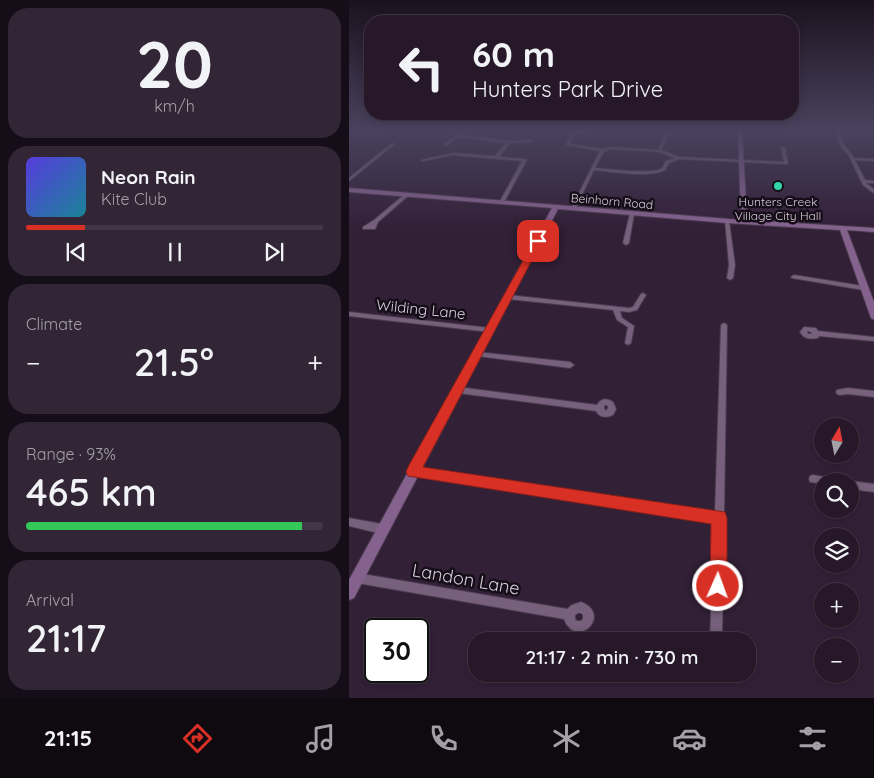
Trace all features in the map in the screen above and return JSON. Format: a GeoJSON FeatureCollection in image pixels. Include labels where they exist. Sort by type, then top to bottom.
{"type":"FeatureCollection","features":[{"type":"Feature","properties":{"kind":"street"},"geometry":{"type":"LineString","coordinates":[[349,178],[369,163]]}},
{"type":"Feature","properties":{"kind":"street"},"geometry":{"type":"LineString","coordinates":[[501,203],[524,163]]}},
{"type":"Feature","properties":{"kind":"street"},"geometry":{"type":"LineString","coordinates":[[573,209],[596,163]]}},
{"type":"Feature","properties":{"kind":"street"},"geometry":{"type":"LineString","coordinates":[[592,170],[653,173],[664,169],[667,163]]}},
{"type":"Feature","properties":{"kind":"street"},"geometry":{"type":"LineString","coordinates":[[741,163],[744,221]]}},
{"type":"Feature","properties":{"kind":"street"},"geometry":{"type":"LineString","coordinates":[[767,163],[786,163]]}},
{"type":"Feature","properties":{"kind":"street"},"geometry":{"type":"LineString","coordinates":[[854,163],[863,181],[874,193]]}},
{"type":"Feature","properties":{"kind":"street"},"geometry":{"type":"LineString","coordinates":[[863,181],[874,182]]}},
{"type":"Feature","properties":{"kind":"street","name":"Beinhorn Road"},"geometry":{"type":"LineString","coordinates":[[349,190],[632,214],[874,230]]}},
{"type":"Feature","properties":{"kind":"street"},"geometry":{"type":"LineString","coordinates":[[376,221],[407,195]]}},
{"type":"Feature","properties":{"kind":"street"},"geometry":{"type":"LineString","coordinates":[[349,593],[556,207]]}},
{"type":"Feature","properties":{"kind":"street"},"geometry":{"type":"LineString","coordinates":[[626,243],[632,214]]}},
{"type":"Feature","properties":{"kind":"street"},"geometry":{"type":"LineString","coordinates":[[727,221],[732,265],[730,278]]}},
{"type":"Feature","properties":{"kind":"street"},"geometry":{"type":"LineString","coordinates":[[843,228],[874,318]]}},
{"type":"Feature","properties":{"kind":"street"},"geometry":{"type":"LineString","coordinates":[[794,277],[863,288]]}},
{"type":"Feature","properties":{"kind":"street"},"geometry":{"type":"LineString","coordinates":[[507,297],[635,309],[643,295]]}},
{"type":"Feature","properties":{"kind":"street"},"geometry":{"type":"LineString","coordinates":[[616,308],[619,319],[631,326],[628,342]]}},
{"type":"Feature","properties":{"kind":"street","name":"Wilding Lane"},"geometry":{"type":"LineString","coordinates":[[349,314],[490,330]]}},
{"type":"Feature","properties":{"kind":"street"},"geometry":{"type":"LineString","coordinates":[[717,632],[723,324]]}},
{"type":"Feature","properties":{"kind":"street"},"geometry":{"type":"LineString","coordinates":[[816,333],[874,339]]}},
{"type":"Feature","properties":{"kind":"street"},"geometry":{"type":"LineString","coordinates":[[477,354],[570,365]]}},
{"type":"Feature","properties":{"kind":"street"},"geometry":{"type":"LineString","coordinates":[[458,390],[599,408]]}},
{"type":"Feature","properties":{"kind":"street"},"geometry":{"type":"LineString","coordinates":[[840,392],[874,394]]}},
{"type":"Feature","properties":{"kind":"street"},"geometry":{"type":"LineString","coordinates":[[413,472],[719,518]]}},
{"type":"Feature","properties":{"kind":"street"},"geometry":{"type":"LineString","coordinates":[[859,486],[874,488]]}},
{"type":"Feature","properties":{"kind":"street"},"geometry":{"type":"LineString","coordinates":[[349,522],[383,529]]}},
{"type":"Feature","properties":{"kind":"street","name":"Landon Lane"},"geometry":{"type":"LineString","coordinates":[[357,578],[570,615]]}},
{"type":"Feature","properties":{"kind":"place","name":"Hunters Creek Village City Hall"},"geometry":{"type":"Point","coordinates":[778,186]}},
{"type":"Feature","properties":{"kind":"route"},"geometry":{"type":"LineString","coordinates":[[538,241],[413,472],[719,518],[718,586]]}}]}
